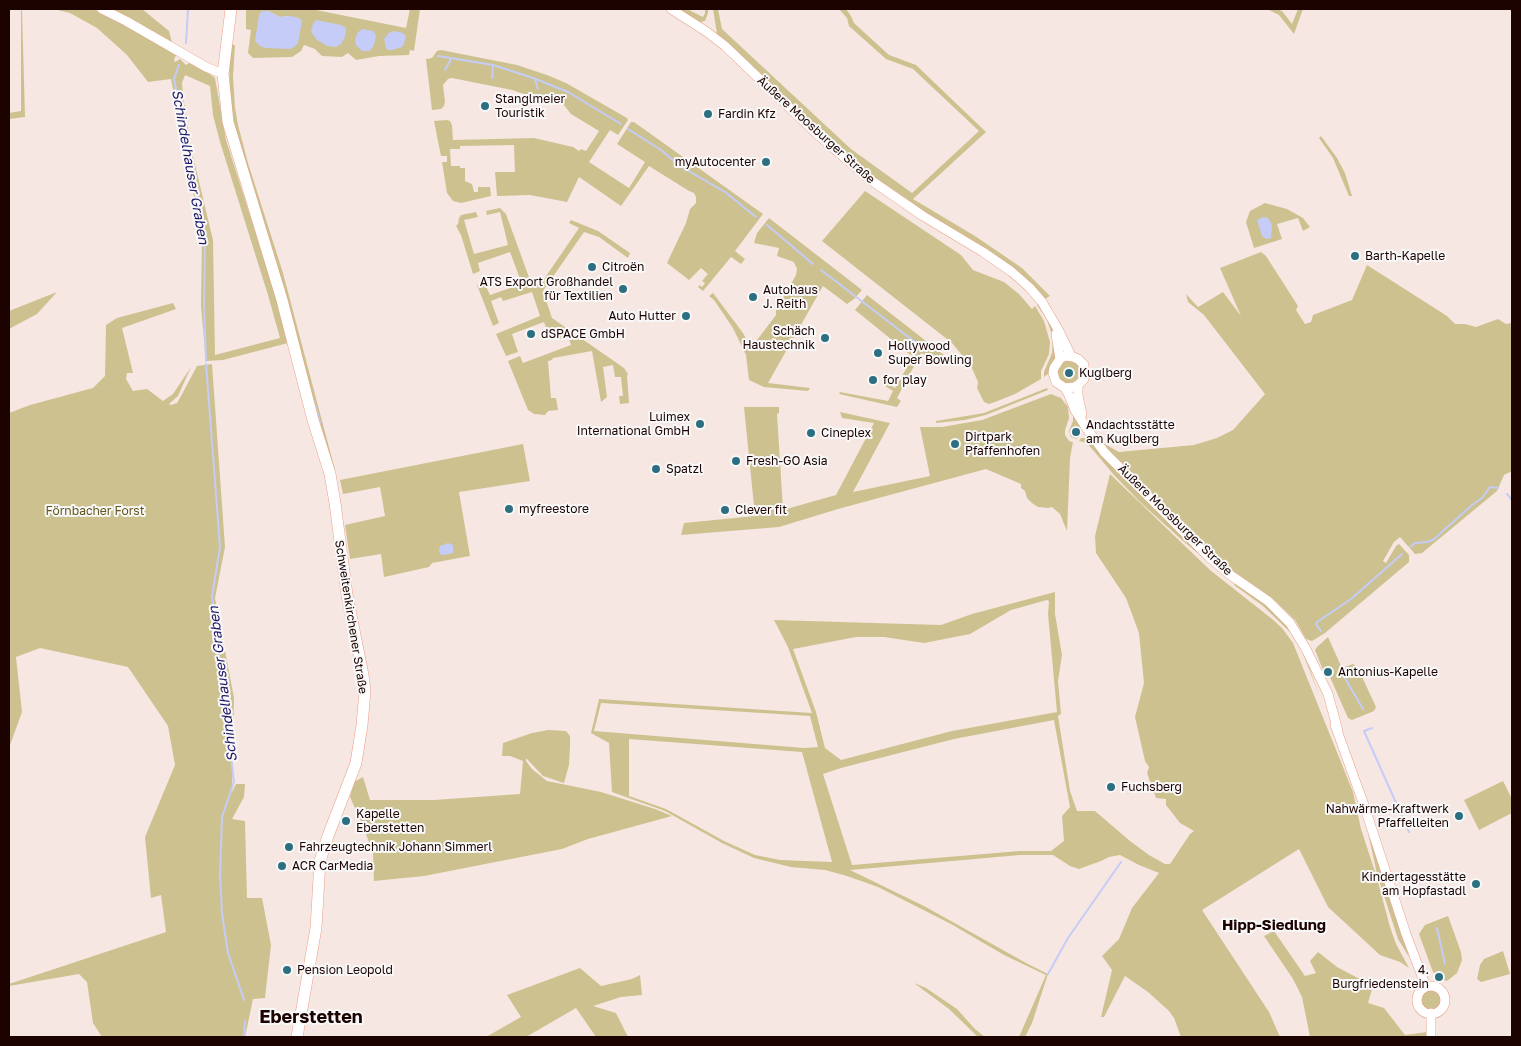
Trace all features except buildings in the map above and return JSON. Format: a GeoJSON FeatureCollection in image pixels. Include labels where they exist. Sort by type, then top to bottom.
{"type":"FeatureCollection","features":[{"type":"Feature","properties":{"kind":"main road","name":"Schweitenkirchener Straße"},"geometry":{"type":"LineString","coordinates":[[231,9],[223,74],[225,110],[231,136],[282,300],[313,420],[322,466],[336,518],[364,691],[362,725],[356,763],[320,861],[316,928],[297,1037]]}},
{"type":"Feature","properties":{"kind":"street"},"geometry":{"type":"LineString","coordinates":[[102,9],[206,67],[223,74]]}},
{"type":"Feature","properties":{"kind":"street","name":"Äußere Moosburger Straße"},"geometry":{"type":"LineString","coordinates":[[671,9],[700,26],[725,46],[817,134],[872,181],[901,202],[989,256],[1029,287],[1042,302],[1071,356],[1081,362],[1085,370],[1084,378],[1078,385],[1078,396],[1085,427]]}},
{"type":"Feature","properties":{"kind":"street","name":"Äußere Moosburger Straße"},"geometry":{"type":"LineString","coordinates":[[1054,322],[1060,359],[1053,373],[1056,382],[1065,388],[1085,427],[1105,453],[1209,557],[1229,574],[1268,601],[1282,614],[1295,630],[1308,653],[1322,696],[1338,731],[1367,811],[1406,934],[1426,987]]}},
{"type":"Feature","properties":{"kind":"street"},"geometry":{"type":"LineString","coordinates":[[1060,359],[1071,356]]}},
{"type":"Feature","properties":{"kind":"street"},"geometry":{"type":"LineString","coordinates":[[1065,388],[1078,385]]}},
{"type":"Feature","properties":{"kind":"street"},"geometry":{"type":"LineString","coordinates":[[1426,987],[1436,987],[1443,993],[1445,998],[1443,1007],[1431,1013],[1421,1009],[1418,1003],[1420,992],[1426,987]]}},
{"type":"Feature","properties":{"kind":"street"},"geometry":{"type":"LineString","coordinates":[[1431,1013],[1431,1037]]}},
{"type":"Feature","properties":{"kind":"green space"},"geometry":{"type":"Polygon","coordinates":[[[21,9],[25,117],[9,119],[9,113],[21,111],[21,9]]]}},
{"type":"Feature","properties":{"kind":"green space"},"geometry":{"type":"Polygon","coordinates":[[[53,9],[93,9],[115,19],[173,52],[176,55],[175,62],[180,59],[186,65],[189,63],[193,64],[215,78],[226,140],[275,294],[288,343],[223,360],[206,361],[201,306],[202,237],[171,79],[148,82],[127,55],[97,28],[70,13],[53,9]],[[185,75],[182,83],[191,148],[213,240],[215,355],[280,338],[220,142],[213,115],[210,86],[185,75]]]}},
{"type":"Feature","properties":{"kind":"green space"},"geometry":{"type":"Polygon","coordinates":[[[109,9],[142,9],[169,31],[173,47],[109,9]]]}},
{"type":"Feature","properties":{"kind":"green space"},"geometry":{"type":"Polygon","coordinates":[[[246,9],[311,9],[406,28],[410,9],[420,9],[414,51],[410,50],[409,55],[379,56],[356,60],[348,53],[342,57],[322,56],[315,49],[304,45],[301,51],[292,57],[253,58],[248,53],[251,30],[246,29],[246,9]],[[268,11],[255,41],[290,16],[280,17],[268,11]]]}},
{"type":"Feature","properties":{"kind":"green space"},"geometry":{"type":"Polygon","coordinates":[[[676,9],[687,9],[703,17],[705,9],[708,9],[708,13],[705,21],[700,22],[676,9]]]}},
{"type":"Feature","properties":{"kind":"green space"},"geometry":{"type":"Polygon","coordinates":[[[713,9],[718,9],[722,29],[851,149],[912,193],[979,131],[913,69],[886,59],[849,26],[847,18],[839,9],[846,9],[854,23],[889,55],[916,65],[986,132],[913,199],[975,236],[1022,268],[1050,296],[1045,299],[868,174],[717,34],[713,9]]]}},
{"type":"Feature","properties":{"kind":"green space"},"geometry":{"type":"Polygon","coordinates":[[[1267,9],[1282,11],[1292,24],[1298,9],[1303,9],[1294,34],[1279,15],[1267,9]]]}},
{"type":"Feature","properties":{"kind":"green space"},"geometry":{"type":"Polygon","coordinates":[[[232,45],[235,45],[233,77],[238,125],[283,273],[335,470],[333,472],[249,184],[231,112],[229,64],[232,45]]]}},
{"type":"Feature","properties":{"kind":"green space"},"geometry":{"type":"Polygon","coordinates":[[[441,50],[517,65],[547,75],[566,83],[627,118],[628,120],[618,135],[610,130],[589,162],[629,188],[645,162],[617,144],[631,122],[634,122],[763,214],[735,251],[745,259],[741,264],[731,257],[703,291],[698,287],[699,285],[702,287],[705,283],[702,281],[708,274],[701,268],[689,280],[667,263],[686,223],[690,209],[696,203],[696,197],[694,193],[649,166],[621,206],[579,177],[567,202],[530,195],[497,196],[495,172],[515,172],[514,145],[460,146],[460,149],[450,149],[451,166],[465,168],[465,181],[472,184],[474,192],[478,192],[478,187],[490,187],[491,196],[461,203],[453,201],[447,193],[442,162],[447,162],[447,156],[441,156],[434,121],[450,121],[453,140],[534,138],[573,147],[579,151],[581,149],[586,151],[599,131],[571,114],[563,104],[554,99],[544,96],[533,97],[512,90],[452,78],[448,79],[443,85],[444,106],[441,109],[432,110],[426,59],[432,58],[437,51],[441,50]]]}},
{"type":"Feature","properties":{"kind":"green space"},"geometry":{"type":"Polygon","coordinates":[[[1321,136],[1345,173],[1352,196],[1349,196],[1333,158],[1319,138],[1321,136]]]}},
{"type":"Feature","properties":{"kind":"green space"},"geometry":{"type":"Polygon","coordinates":[[[865,191],[961,255],[973,270],[1004,282],[1019,294],[1032,309],[1035,306],[1044,321],[1050,342],[1049,354],[1041,371],[1041,379],[1015,394],[989,404],[984,402],[977,388],[978,382],[971,366],[952,343],[822,241],[865,191]]]}},
{"type":"Feature","properties":{"kind":"green space"},"geometry":{"type":"Polygon","coordinates":[[[1265,203],[1287,209],[1303,218],[1310,227],[1303,231],[1298,218],[1277,224],[1282,239],[1254,248],[1246,222],[1250,211],[1265,203]]]}},
{"type":"Feature","properties":{"kind":"green space"},"geometry":{"type":"Polygon","coordinates":[[[500,208],[506,214],[530,280],[540,285],[579,228],[569,223],[571,220],[598,231],[630,253],[628,258],[599,237],[584,232],[543,291],[552,318],[624,368],[628,374],[629,403],[620,404],[619,396],[623,396],[621,377],[615,377],[613,365],[603,367],[607,397],[601,402],[592,351],[553,358],[548,361],[551,398],[556,398],[558,410],[548,411],[545,415],[534,414],[528,410],[508,361],[520,356],[523,363],[571,345],[568,336],[560,339],[559,336],[554,337],[551,329],[547,330],[544,322],[512,334],[518,352],[506,356],[496,334],[540,316],[532,292],[503,301],[501,297],[491,301],[499,323],[493,326],[477,285],[484,282],[490,295],[522,284],[510,252],[478,263],[480,271],[473,274],[461,235],[456,226],[461,215],[476,212],[478,217],[464,220],[474,254],[508,245],[500,212],[487,215],[486,211],[500,208]]]}},
{"type":"Feature","properties":{"kind":"green space"},"geometry":{"type":"Polygon","coordinates":[[[769,218],[862,290],[847,304],[823,286],[768,383],[810,388],[808,391],[764,387],[749,380],[746,355],[733,328],[714,300],[709,296],[713,293],[743,333],[751,348],[776,315],[776,300],[778,298],[782,300],[796,275],[797,269],[794,262],[777,256],[779,248],[754,243],[757,233],[769,218]]]}},
{"type":"Feature","properties":{"kind":"green space"},"geometry":{"type":"Polygon","coordinates":[[[1261,252],[1266,256],[1298,306],[1296,310],[1305,324],[1311,322],[1313,315],[1352,300],[1367,265],[1447,316],[1455,324],[1476,327],[1498,319],[1506,324],[1512,323],[1512,471],[1504,475],[1497,491],[1422,553],[1415,554],[1400,537],[1394,542],[1383,561],[1386,563],[1399,544],[1409,555],[1409,562],[1325,633],[1312,641],[1306,639],[1295,620],[1272,598],[1231,571],[1212,555],[1101,442],[1119,452],[1194,445],[1217,438],[1233,430],[1265,394],[1204,315],[1188,302],[1186,294],[1198,307],[1223,292],[1241,316],[1220,268],[1261,252]]]}},
{"type":"Feature","properties":{"kind":"green space"},"geometry":{"type":"Polygon","coordinates":[[[57,292],[37,314],[9,329],[9,311],[57,292]]]}},
{"type":"Feature","properties":{"kind":"green space"},"geometry":{"type":"Polygon","coordinates":[[[867,295],[944,355],[939,362],[921,353],[897,398],[901,401],[897,407],[839,394],[840,392],[888,401],[893,391],[882,384],[884,381],[895,388],[913,357],[855,310],[867,295]]]}},
{"type":"Feature","properties":{"kind":"green space","name":"Förnbacher Forst"},"geometry":{"type":"Polygon","coordinates":[[[173,303],[176,309],[122,328],[133,373],[127,373],[126,379],[133,391],[147,389],[163,401],[173,394],[191,367],[178,396],[169,404],[171,405],[177,403],[197,366],[212,364],[225,547],[215,598],[234,698],[232,792],[236,784],[245,784],[244,797],[232,819],[245,821],[247,898],[262,898],[271,945],[265,998],[253,999],[245,1037],[102,1037],[93,1023],[87,982],[79,974],[9,986],[9,984],[166,932],[161,895],[151,898],[145,837],[175,765],[168,726],[128,667],[40,648],[16,657],[22,712],[9,748],[9,413],[30,405],[93,388],[105,376],[106,325],[117,318],[173,303]]]}},
{"type":"Feature","properties":{"kind":"green space"},"geometry":{"type":"Polygon","coordinates":[[[1039,303],[1050,319],[1058,354],[1052,363],[1049,373],[1044,377],[1044,372],[1052,353],[1053,338],[1047,320],[1037,305],[1039,303]]]}},
{"type":"Feature","properties":{"kind":"green space"},"geometry":{"type":"Polygon","coordinates":[[[1069,360],[1078,363],[1081,372],[1078,381],[1069,384],[1060,381],[1057,372],[1060,363],[1069,360]]]}},
{"type":"Feature","properties":{"kind":"green space"},"geometry":{"type":"Polygon","coordinates":[[[1047,388],[1048,390],[986,415],[965,420],[936,423],[936,421],[984,413],[1047,388]]]}},
{"type":"Feature","properties":{"kind":"green space"},"geometry":{"type":"Polygon","coordinates":[[[1051,394],[1061,398],[1068,407],[1069,418],[1065,435],[1069,441],[1073,442],[1070,458],[1067,531],[1060,514],[1052,507],[1038,507],[1027,498],[1025,491],[1021,488],[1021,484],[986,469],[779,527],[681,535],[684,523],[755,516],[744,407],[779,407],[779,413],[777,414],[783,510],[836,495],[874,423],[842,418],[840,412],[890,423],[853,492],[930,476],[920,427],[942,427],[982,420],[1051,394]]]}},
{"type":"Feature","properties":{"kind":"green space"},"geometry":{"type":"Polygon","coordinates":[[[1073,411],[1082,434],[1076,439],[1071,437],[1069,431],[1073,421],[1073,411]]]}},
{"type":"Feature","properties":{"kind":"green space"},"geometry":{"type":"Polygon","coordinates":[[[1081,438],[1089,438],[1191,545],[1227,577],[1140,502],[1087,443],[1079,441],[1081,438]]]}},
{"type":"Feature","properties":{"kind":"green space"},"geometry":{"type":"Polygon","coordinates":[[[523,444],[530,481],[459,492],[470,556],[432,563],[429,567],[384,577],[381,554],[350,559],[345,525],[385,516],[380,487],[343,494],[340,480],[523,444]]]}},
{"type":"Feature","properties":{"kind":"green space"},"geometry":{"type":"Polygon","coordinates":[[[1110,474],[1210,570],[1282,628],[1293,643],[1353,792],[1361,829],[1390,927],[1396,944],[1409,968],[1400,962],[1380,955],[1328,907],[1299,849],[1202,910],[1269,1012],[1280,1037],[1181,1037],[1174,1018],[1169,1011],[1148,992],[1125,976],[1104,1017],[1101,1017],[1112,970],[1102,956],[1119,939],[1132,908],[1159,873],[1120,855],[1109,857],[1079,869],[1070,866],[1053,855],[1020,855],[850,870],[924,906],[1048,974],[1032,1023],[1025,1037],[1019,1037],[1046,975],[1004,955],[951,924],[878,887],[825,870],[791,867],[754,858],[722,843],[665,811],[612,792],[609,743],[591,733],[599,699],[812,713],[788,647],[774,620],[941,625],[972,614],[1055,592],[1055,614],[1062,655],[1058,681],[1061,714],[1058,716],[1070,791],[1077,811],[1095,811],[1149,855],[1165,864],[1170,864],[1194,831],[1180,823],[1166,805],[1166,799],[1156,798],[1147,773],[1149,767],[1145,761],[1135,717],[1144,683],[1139,633],[1126,598],[1096,553],[1095,536],[1110,474]],[[1049,601],[1011,610],[970,634],[924,643],[884,637],[856,637],[793,649],[816,712],[825,748],[841,760],[952,731],[1057,712],[1048,614],[1049,601]],[[601,703],[594,731],[804,748],[818,747],[810,716],[601,703]],[[1054,720],[954,739],[823,774],[852,865],[1020,851],[1051,851],[1064,841],[1062,816],[1070,807],[1054,720]],[[629,739],[629,796],[666,809],[724,841],[755,855],[780,860],[832,862],[802,752],[629,739]]]}},
{"type":"Feature","properties":{"kind":"green space"},"geometry":{"type":"Polygon","coordinates":[[[1235,583],[1269,607],[1291,630],[1305,655],[1319,695],[1302,651],[1290,632],[1263,606],[1234,585],[1235,583]]]}},
{"type":"Feature","properties":{"kind":"green space"},"geometry":{"type":"Polygon","coordinates":[[[1328,637],[1342,668],[1353,664],[1357,666],[1376,707],[1374,711],[1352,720],[1348,718],[1330,677],[1331,669],[1323,670],[1315,650],[1328,637]]]}},
{"type":"Feature","properties":{"kind":"green space"},"geometry":{"type":"Polygon","coordinates":[[[548,730],[566,731],[570,736],[570,747],[569,765],[564,783],[543,776],[526,758],[532,769],[547,781],[601,792],[672,816],[588,839],[562,849],[424,876],[374,881],[373,853],[350,797],[354,782],[363,777],[370,800],[434,800],[520,794],[523,761],[510,756],[502,756],[503,743],[532,733],[548,730]]]}},
{"type":"Feature","properties":{"kind":"green space"},"geometry":{"type":"Polygon","coordinates":[[[1503,781],[1512,799],[1512,813],[1479,830],[1464,800],[1503,781]]]}},
{"type":"Feature","properties":{"kind":"green space"},"geometry":{"type":"Polygon","coordinates":[[[1367,828],[1409,957],[1398,939],[1377,874],[1367,828]]]}},
{"type":"Feature","properties":{"kind":"green space"},"geometry":{"type":"Polygon","coordinates":[[[1448,916],[1462,960],[1457,973],[1447,981],[1440,979],[1433,972],[1419,934],[1425,925],[1448,916]]]}},
{"type":"Feature","properties":{"kind":"green space"},"geometry":{"type":"Polygon","coordinates":[[[1274,931],[1305,976],[1316,973],[1310,961],[1318,952],[1337,967],[1373,986],[1368,1003],[1384,1008],[1405,1035],[1427,1032],[1427,1037],[1310,1037],[1302,997],[1293,979],[1264,936],[1274,931]]]}},
{"type":"Feature","properties":{"kind":"green space"},"geometry":{"type":"Polygon","coordinates":[[[1503,951],[1510,974],[1481,982],[1477,979],[1480,965],[1484,959],[1503,951]]]}},
{"type":"Feature","properties":{"kind":"green space"},"geometry":{"type":"Polygon","coordinates":[[[580,968],[601,986],[632,979],[640,975],[642,995],[621,997],[593,1006],[616,1013],[628,1037],[596,1037],[576,1008],[526,1037],[486,1037],[521,1017],[507,995],[580,968]]]}},
{"type":"Feature","properties":{"kind":"green space"},"geometry":{"type":"Polygon","coordinates":[[[914,983],[926,988],[957,1009],[985,1037],[978,1037],[949,1009],[914,983]]]}},
{"type":"Feature","properties":{"kind":"green space"},"geometry":{"type":"Polygon","coordinates":[[[1431,990],[1438,993],[1441,1000],[1438,1007],[1431,1010],[1424,1007],[1421,1000],[1424,993],[1431,990]]]}},
{"type":"Feature","properties":{"kind":"water"},"geometry":{"type":"Polygon","coordinates":[[[262,11],[268,11],[280,17],[290,16],[299,18],[302,21],[298,43],[294,47],[290,49],[265,48],[255,41],[259,15],[262,11]]]}},
{"type":"Feature","properties":{"kind":"water"},"geometry":{"type":"Polygon","coordinates":[[[316,20],[341,25],[346,28],[345,37],[341,44],[336,47],[327,46],[317,40],[311,32],[316,20]]]}},
{"type":"Feature","properties":{"kind":"water"},"geometry":{"type":"Polygon","coordinates":[[[363,29],[373,31],[376,35],[374,45],[370,51],[362,51],[356,45],[355,39],[358,32],[363,29]]]}},
{"type":"Feature","properties":{"kind":"water"},"geometry":{"type":"Polygon","coordinates":[[[394,31],[403,33],[406,36],[404,44],[402,47],[388,50],[384,39],[389,33],[394,31]]]}},
{"type":"Feature","properties":{"kind":"water"},"geometry":{"type":"Polygon","coordinates":[[[1263,217],[1268,218],[1272,225],[1271,238],[1266,239],[1262,236],[1257,220],[1263,217]]]}},
{"type":"Feature","properties":{"kind":"water"},"geometry":{"type":"Polygon","coordinates":[[[448,543],[453,545],[453,553],[440,554],[440,546],[448,543]]]}},
{"type":"Feature","properties":{"kind":"waterway","name":"Schindelhauser Graben"},"geometry":{"type":"LineString","coordinates":[[186,43],[188,9]]}},
{"type":"Feature","properties":{"kind":"waterway"},"geometry":{"type":"LineString","coordinates":[[438,56],[493,65],[533,78],[568,92],[621,124]]}},
{"type":"Feature","properties":{"kind":"waterway"},"geometry":{"type":"LineString","coordinates":[[445,70],[450,59]]}},
{"type":"Feature","properties":{"kind":"waterway","name":"Schindelhauser Graben"},"geometry":{"type":"LineString","coordinates":[[179,65],[174,79],[205,237],[204,305],[206,361]]}},
{"type":"Feature","properties":{"kind":"waterway"},"geometry":{"type":"LineString","coordinates":[[492,78],[493,65]]}},
{"type":"Feature","properties":{"kind":"waterway"},"geometry":{"type":"LineString","coordinates":[[535,80],[538,89]]}},
{"type":"Feature","properties":{"kind":"waterway"},"geometry":{"type":"LineString","coordinates":[[628,129],[661,150],[680,166],[725,192],[756,217]]}},
{"type":"Feature","properties":{"kind":"waterway"},"geometry":{"type":"LineString","coordinates":[[767,225],[813,264]]}},
{"type":"Feature","properties":{"kind":"waterway"},"geometry":{"type":"LineString","coordinates":[[821,270],[915,342]]}},
{"type":"Feature","properties":{"kind":"waterway","name":"Schindelhauser Graben"},"geometry":{"type":"LineString","coordinates":[[206,364],[220,547],[212,596],[234,782],[222,817],[220,875],[222,914],[228,953],[244,1000]]}},
{"type":"Feature","properties":{"kind":"waterway"},"geometry":{"type":"LineString","coordinates":[[314,401],[320,423]]}},
{"type":"Feature","properties":{"kind":"waterway"},"geometry":{"type":"LineString","coordinates":[[1410,547],[1415,543],[1433,540],[1482,498],[1490,487],[1498,488]]}},
{"type":"Feature","properties":{"kind":"waterway"},"geometry":{"type":"LineString","coordinates":[[1507,494],[1512,500]]}},
{"type":"Feature","properties":{"kind":"waterway"},"geometry":{"type":"LineString","coordinates":[[1321,631],[1316,624],[1317,622],[1351,599],[1402,554]]}},
{"type":"Feature","properties":{"kind":"waterway"},"geometry":{"type":"LineString","coordinates":[[1343,675],[1363,709]]}},
{"type":"Feature","properties":{"kind":"waterway"},"geometry":{"type":"LineString","coordinates":[[1372,728],[1364,731],[1409,832]]}},
{"type":"Feature","properties":{"kind":"waterway"},"geometry":{"type":"LineString","coordinates":[[1048,974],[1068,938],[1121,862]]}},
{"type":"Feature","properties":{"kind":"waterway"},"geometry":{"type":"LineString","coordinates":[[1437,928],[1445,964]]}},
{"type":"Feature","properties":{"kind":"waterway","name":"Schindelhauser Graben"},"geometry":{"type":"LineString","coordinates":[[244,1037],[245,1021]]}},
{"type":"Feature","properties":{"kind":"place","name":"Stanglmeier Touristik"},"geometry":{"type":"Point","coordinates":[485,106]}},
{"type":"Feature","properties":{"kind":"place","name":"Fardin Kfz"},"geometry":{"type":"Point","coordinates":[708,114]}},
{"type":"Feature","properties":{"kind":"place","name":"myAutocenter"},"geometry":{"type":"Point","coordinates":[766,162]}},
{"type":"Feature","properties":{"kind":"place","name":"Barth-Kapelle"},"geometry":{"type":"Point","coordinates":[1355,256]}},
{"type":"Feature","properties":{"kind":"place","name":"Citroën"},"geometry":{"type":"Point","coordinates":[592,267]}},
{"type":"Feature","properties":{"kind":"place","name":"ATS Export Großhandel für Textilien"},"geometry":{"type":"Point","coordinates":[623,289]}},
{"type":"Feature","properties":{"kind":"place","name":"Autohaus J. Reith"},"geometry":{"type":"Point","coordinates":[753,297]}},
{"type":"Feature","properties":{"kind":"place","name":"Auto Hutter"},"geometry":{"type":"Point","coordinates":[686,316]}},
{"type":"Feature","properties":{"kind":"place","name":"dSPACE GmbH"},"geometry":{"type":"Point","coordinates":[531,334]}},
{"type":"Feature","properties":{"kind":"place","name":"Schäch Haustechnik"},"geometry":{"type":"Point","coordinates":[825,338]}},
{"type":"Feature","properties":{"kind":"place","name":"Hollywood Super Bowling"},"geometry":{"type":"Point","coordinates":[878,353]}},
{"type":"Feature","properties":{"kind":"place","name":"Kuglberg"},"geometry":{"type":"Point","coordinates":[1069,373]}},
{"type":"Feature","properties":{"kind":"place","name":"for play"},"geometry":{"type":"Point","coordinates":[873,380]}},
{"type":"Feature","properties":{"kind":"place","name":"Luimex International GmbH"},"geometry":{"type":"Point","coordinates":[700,424]}},
{"type":"Feature","properties":{"kind":"place","name":"Andachtsstätte am Kuglberg"},"geometry":{"type":"Point","coordinates":[1076,432]}},
{"type":"Feature","properties":{"kind":"place","name":"Cineplex"},"geometry":{"type":"Point","coordinates":[811,433]}},
{"type":"Feature","properties":{"kind":"place","name":"Dirtpark Pfaffenhofen"},"geometry":{"type":"Point","coordinates":[955,444]}},
{"type":"Feature","properties":{"kind":"place","name":"Fresh-GO Asia"},"geometry":{"type":"Point","coordinates":[736,461]}},
{"type":"Feature","properties":{"kind":"place","name":"Spatzl"},"geometry":{"type":"Point","coordinates":[656,469]}},
{"type":"Feature","properties":{"kind":"place","name":"myfreestore"},"geometry":{"type":"Point","coordinates":[509,509]}},
{"type":"Feature","properties":{"kind":"place","name":"Clever fit"},"geometry":{"type":"Point","coordinates":[725,510]}},
{"type":"Feature","properties":{"kind":"place","name":"Antonius-Kapelle"},"geometry":{"type":"Point","coordinates":[1328,672]}},
{"type":"Feature","properties":{"kind":"place","name":"Fuchsberg"},"geometry":{"type":"Point","coordinates":[1111,787]}},
{"type":"Feature","properties":{"kind":"place","name":"Nahwärme-Kraftwerk Pfaffelleiten"},"geometry":{"type":"Point","coordinates":[1459,816]}},
{"type":"Feature","properties":{"kind":"place","name":"Kapelle Eberstetten"},"geometry":{"type":"Point","coordinates":[346,821]}},
{"type":"Feature","properties":{"kind":"place","name":"Fahrzeugtechnik Johann Simmerl"},"geometry":{"type":"Point","coordinates":[289,847]}},
{"type":"Feature","properties":{"kind":"place","name":"ACR CarMedia"},"geometry":{"type":"Point","coordinates":[282,866]}},
{"type":"Feature","properties":{"kind":"place","name":"Kindertagesstätte am Hopfastadl"},"geometry":{"type":"Point","coordinates":[1476,884]}},
{"type":"Feature","properties":{"kind":"place","name":"Pension Leopold"},"geometry":{"type":"Point","coordinates":[287,970]}},
{"type":"Feature","properties":{"kind":"place","name":"4. Burgfriedenstein"},"geometry":{"type":"Point","coordinates":[1439,977]}},
{"type":"Feature","properties":{"kind":"district","name":"Hipp-Siedlung"},"geometry":{"type":"Point","coordinates":[1274,925]}},
{"type":"Feature","properties":{"kind":"district","name":"Eberstetten"},"geometry":{"type":"Point","coordinates":[311,1017]}}]}
